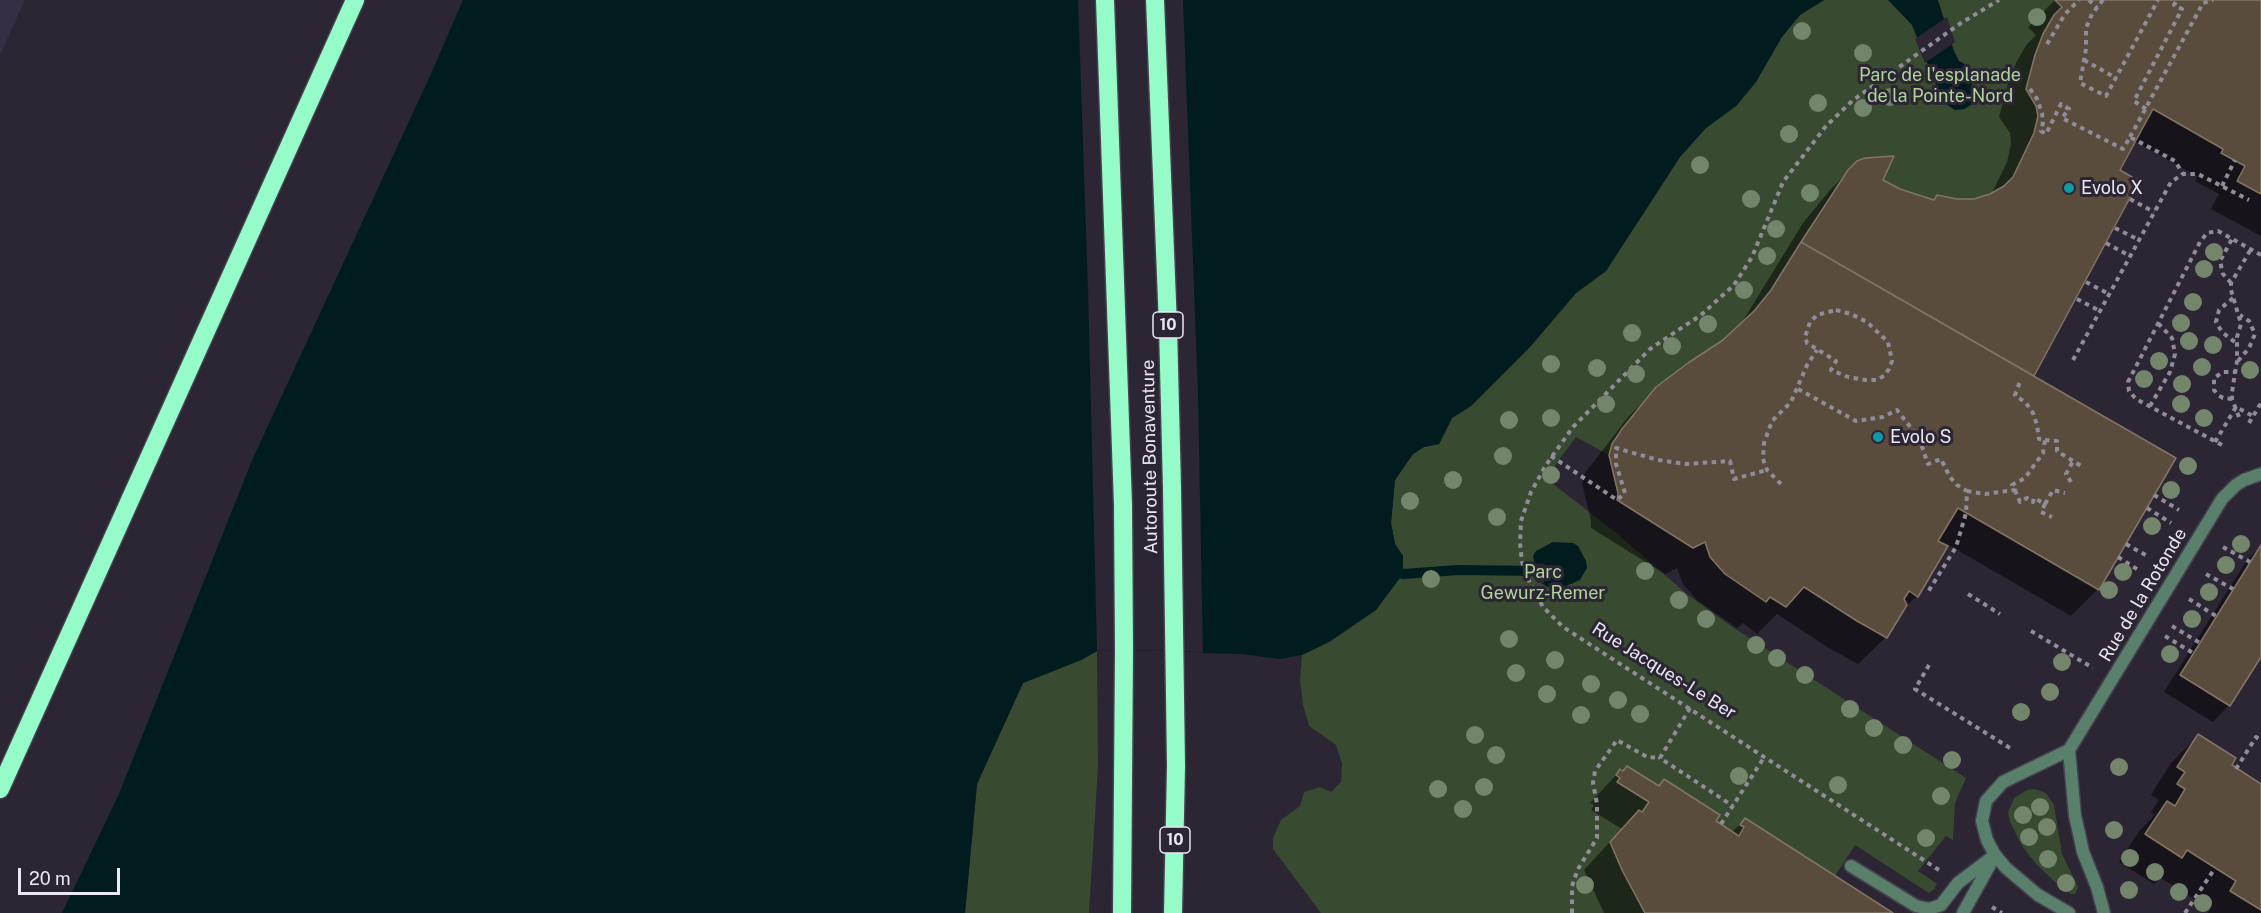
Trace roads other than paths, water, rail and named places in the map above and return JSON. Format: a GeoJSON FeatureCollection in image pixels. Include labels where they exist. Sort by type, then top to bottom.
{"type":"FeatureCollection","features":[{"type":"Feature","properties":{"kind":"highway"},"geometry":{"type":"LineString","coordinates":[[0,789],[355,0]]}},
{"type":"Feature","properties":{"kind":"highway","name":"Autoroute Bonaventure"},"geometry":{"type":"LineString","coordinates":[[1105,0],[1119,368],[1125,650],[1122,913]]}},
{"type":"Feature","properties":{"kind":"highway","name":"Autoroute Bonaventure"},"geometry":{"type":"LineString","coordinates":[[1155,0],[1168,326],[1175,650],[1173,913]]}},
{"type":"Feature","properties":{"kind":"street","name":"Rue de la Rotonde"},"geometry":{"type":"LineString","coordinates":[[2069,750],[2223,499],[2236,485],[2261,474]]}},
{"type":"Feature","properties":{"kind":"street"},"geometry":{"type":"LineString","coordinates":[[2069,913],[2054,910],[2021,882],[1995,855],[1984,831],[1983,821],[1986,801],[2003,782],[2069,750],[2075,816],[2083,852],[2097,887],[2104,913]]}},
{"type":"Feature","properties":{"kind":"street"},"geometry":{"type":"LineString","coordinates":[[1851,866],[1916,906],[1929,909],[1941,905],[1958,883],[1995,855]]}},
{"type":"Feature","properties":{"kind":"street"},"geometry":{"type":"LineString","coordinates":[[1963,913],[1995,855]]}},
{"type":"Feature","properties":{"kind":"waterway"},"geometry":{"type":"LineString","coordinates":[[1403,574],[1458,570],[1536,571]]}},
{"type":"Feature","properties":{"kind":"place","name":"Evolo X"},"geometry":{"type":"Point","coordinates":[2069,188]}},
{"type":"Feature","properties":{"kind":"place","name":"Evolo S"},"geometry":{"type":"Point","coordinates":[1878,437]}},
{"type":"Feature","properties":{"kind":"park label","name":"Parc de l'esplanade de la Pointe-Nord"},"geometry":{"type":"Point","coordinates":[1940,85]}},
{"type":"Feature","properties":{"kind":"park label","name":"Parc Gewurz-Remer"},"geometry":{"type":"Point","coordinates":[1543,582]}}]}
